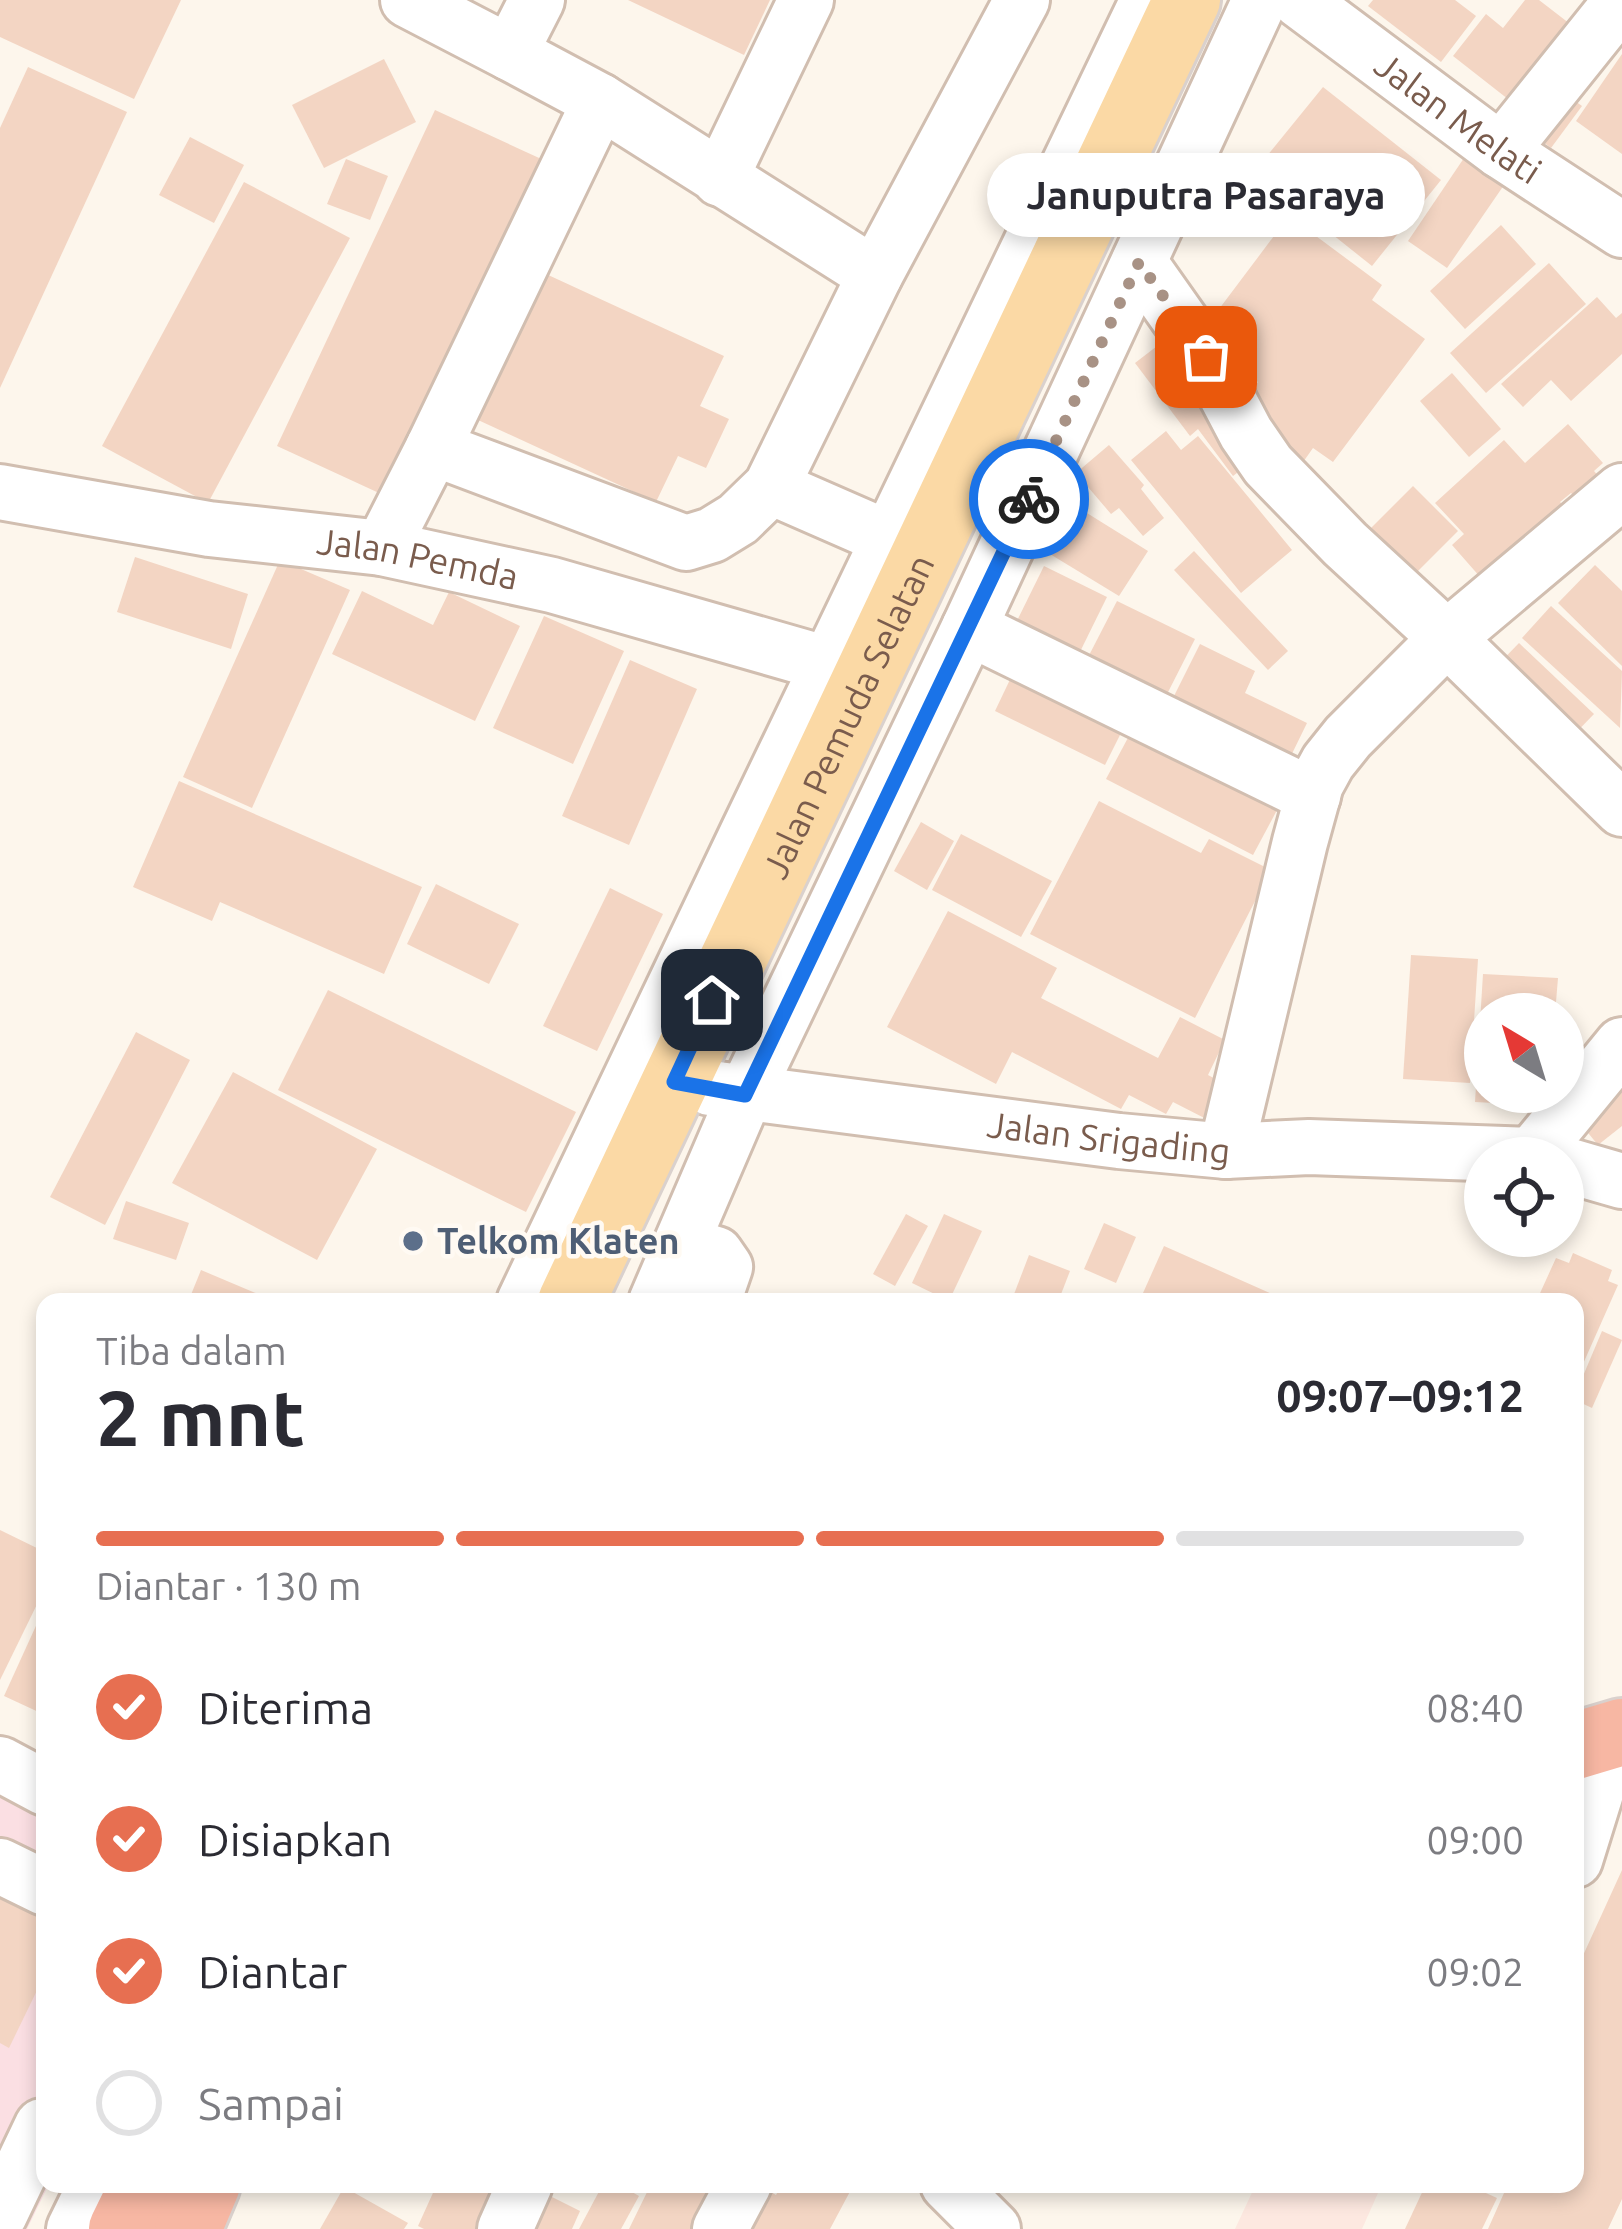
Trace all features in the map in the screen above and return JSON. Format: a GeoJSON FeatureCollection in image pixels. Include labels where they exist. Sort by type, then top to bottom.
{"type":"FeatureCollection","features":[{"type":"Feature","properties":{"kind":"highway"},"geometry":{"type":"LineString","coordinates":[[122,2229],[140,2193]]}},
{"type":"Feature","properties":{"kind":"highway"},"geometry":{"type":"LineString","coordinates":[[188,2229],[203,2193]]}},
{"type":"Feature","properties":{"kind":"main road","name":"Jalan Pemuda Selatan"},"geometry":{"type":"LineString","coordinates":[[936,573],[1187,0]]}},
{"type":"Feature","properties":{"kind":"main road","name":"Jalan Pemuda Selatan"},"geometry":{"type":"LineString","coordinates":[[616,1293],[711,1088],[865,676],[936,573],[1227,0]]}},
{"type":"Feature","properties":{"kind":"main road","name":"Jalan Pemuda Selatan"},"geometry":{"type":"LineString","coordinates":[[577,1293],[711,1088]]}},
{"type":"Feature","properties":{"kind":"street"},"geometry":{"type":"LineString","coordinates":[[409,0],[600,101],[875,275]]}},
{"type":"Feature","properties":{"kind":"street"},"geometry":{"type":"LineString","coordinates":[[510,53],[537,0]]}},
{"type":"Feature","properties":{"kind":"street"},"geometry":{"type":"LineString","coordinates":[[720,179],[806,0]]}},
{"type":"Feature","properties":{"kind":"street"},"geometry":{"type":"LineString","coordinates":[[433,448],[686,543],[712,536],[738,519],[771,487],[875,275],[1022,0]]}},
{"type":"Feature","properties":{"kind":"street"},"geometry":{"type":"LineString","coordinates":[[660,1293],[683,1244],[711,1088],[936,573],[1148,0]]}},
{"type":"Feature","properties":{"kind":"street"},"geometry":{"type":"LineString","coordinates":[[936,573],[1139,262],[1260,0]]}},
{"type":"Feature","properties":{"kind":"street","name":"Jalan Melati"},"geometry":{"type":"LineString","coordinates":[[1299,0],[1501,151],[1622,230]]}},
{"type":"Feature","properties":{"kind":"street"},"geometry":{"type":"LineString","coordinates":[[1501,151],[1622,0]]}},
{"type":"Feature","properties":{"kind":"street"},"geometry":{"type":"LineString","coordinates":[[382,548],[600,101]]}},
{"type":"Feature","properties":{"kind":"street"},"geometry":{"type":"LineString","coordinates":[[1139,262],[1206,357],[1246,434],[1268,465],[1622,809]]}},
{"type":"Feature","properties":{"kind":"street"},"geometry":{"type":"LineString","coordinates":[[771,487],[936,573],[1313,796]]}},
{"type":"Feature","properties":{"kind":"street"},"geometry":{"type":"LineString","coordinates":[[1226,1151],[1313,796],[1328,762],[1447,638],[1622,491]]}},
{"type":"Feature","properties":{"kind":"street","name":"Jalan Pemda"},"geometry":{"type":"LineString","coordinates":[[0,492],[208,529],[382,548],[552,585],[865,676]]}},
{"type":"Feature","properties":{"kind":"street"},"geometry":{"type":"LineString","coordinates":[[529,1293],[865,676]]}},
{"type":"Feature","properties":{"kind":"street"},"geometry":{"type":"LineString","coordinates":[[1561,1137],[1622,1046]]}},
{"type":"Feature","properties":{"kind":"street","name":"Jalan Srigading"},"geometry":{"type":"LineString","coordinates":[[711,1088],[1226,1151],[1309,1148],[1464,1155]]}},
{"type":"Feature","properties":{"kind":"street","name":"Jalan Srigading"},"geometry":{"type":"LineString","coordinates":[[1584,1170],[1622,1180]]}},
{"type":"Feature","properties":{"kind":"street"},"geometry":{"type":"LineString","coordinates":[[683,1244],[716,1254],[725,1267],[716,1293]]}},
{"type":"Feature","properties":{"kind":"street"},"geometry":{"type":"LineString","coordinates":[[1584,1822],[1604,1737]]}},
{"type":"Feature","properties":{"kind":"street"},"geometry":{"type":"LineString","coordinates":[[0,1764],[36,1783]]}},
{"type":"Feature","properties":{"kind":"street"},"geometry":{"type":"LineString","coordinates":[[0,1866],[36,1884]]}},
{"type":"Feature","properties":{"kind":"street"},"geometry":{"type":"LineString","coordinates":[[0,2214],[36,2139]]}},
{"type":"Feature","properties":{"kind":"street"},"geometry":{"type":"LineString","coordinates":[[74,2229],[92,2193]]}},
{"type":"Feature","properties":{"kind":"street"},"geometry":{"type":"LineString","coordinates":[[505,2229],[521,2193]]}},
{"type":"Feature","properties":{"kind":"street"},"geometry":{"type":"LineString","coordinates":[[720,2229],[739,2193]]}},
{"type":"Feature","properties":{"kind":"shaded area"},"geometry":{"type":"Polygon","coordinates":[[[0,1796],[36,1814],[36,2193],[45,2193],[27,2229],[0,2229],[0,1796]]]}},
{"type":"Feature","properties":{"kind":"shaded area"},"geometry":{"type":"Polygon","coordinates":[[[1252,2193],[1378,2193],[1362,2229],[1235,2229],[1252,2193]]]}},
{"type":"Feature","properties":{"kind":"building"},"geometry":{"type":"Polygon","coordinates":[[[0,0],[181,0],[134,99],[0,37],[0,0]]]}},
{"type":"Feature","properties":{"kind":"building"},"geometry":{"type":"Polygon","coordinates":[[[628,0],[770,0],[744,55],[628,0]]]}},
{"type":"Feature","properties":{"kind":"building"},"geometry":{"type":"Polygon","coordinates":[[[1373,0],[1455,0],[1476,16],[1441,62],[1368,6],[1373,0]]]}},
{"type":"Feature","properties":{"kind":"building"},"geometry":{"type":"Polygon","coordinates":[[[1525,0],[1539,0],[1574,27],[1513,103],[1453,56],[1486,14],[1503,28],[1525,0]]]}},
{"type":"Feature","properties":{"kind":"building"},"geometry":{"type":"Polygon","coordinates":[[[1622,54],[1622,154],[1576,121],[1622,54]]]}},
{"type":"Feature","properties":{"kind":"building"},"geometry":{"type":"Polygon","coordinates":[[[384,59],[416,122],[324,168],[292,105],[384,59]]]}},
{"type":"Feature","properties":{"kind":"building"},"geometry":{"type":"Polygon","coordinates":[[[28,67],[127,112],[0,388],[0,128],[28,67]]]}},
{"type":"Feature","properties":{"kind":"building"},"geometry":{"type":"Polygon","coordinates":[[[1323,87],[1441,180],[1372,266],[1254,172],[1323,87]]]}},
{"type":"Feature","properties":{"kind":"building"},"geometry":{"type":"Polygon","coordinates":[[[1561,91],[1582,106],[1551,148],[1530,132],[1561,91]]]}},
{"type":"Feature","properties":{"kind":"building"},"geometry":{"type":"Polygon","coordinates":[[[435,110],[550,163],[392,499],[277,446],[435,110]]]}},
{"type":"Feature","properties":{"kind":"building"},"geometry":{"type":"Polygon","coordinates":[[[190,137],[244,165],[214,223],[159,195],[190,137]]]}},
{"type":"Feature","properties":{"kind":"building"},"geometry":{"type":"Polygon","coordinates":[[[1464,158],[1504,185],[1447,268],[1408,241],[1464,158]]]}},
{"type":"Feature","properties":{"kind":"building"},"geometry":{"type":"Polygon","coordinates":[[[346,159],[388,176],[370,220],[327,204],[346,159]]]}},
{"type":"Feature","properties":{"kind":"building"},"geometry":{"type":"Polygon","coordinates":[[[244,182],[350,238],[208,503],[102,446],[244,182]]]}},
{"type":"Feature","properties":{"kind":"building"},"geometry":{"type":"Polygon","coordinates":[[[1289,216],[1382,285],[1372,300],[1425,339],[1333,462],[1313,448],[1301,465],[1247,424],[1246,397],[1258,382],[1198,337],[1289,216]]]}},
{"type":"Feature","properties":{"kind":"building"},"geometry":{"type":"Polygon","coordinates":[[[1501,225],[1536,264],[1465,329],[1430,291],[1501,225]]]}},
{"type":"Feature","properties":{"kind":"building"},"geometry":{"type":"Polygon","coordinates":[[[1549,263],[1586,304],[1486,393],[1450,353],[1549,263]]]}},
{"type":"Feature","properties":{"kind":"building"},"geometry":{"type":"Polygon","coordinates":[[[533,268],[724,356],[700,406],[729,419],[706,468],[678,456],[656,502],[465,414],[533,268]]]}},
{"type":"Feature","properties":{"kind":"building"},"geometry":{"type":"Polygon","coordinates":[[[1597,297],[1616,318],[1622,313],[1622,354],[1571,401],[1551,380],[1523,407],[1501,384],[1597,297]]]}},
{"type":"Feature","properties":{"kind":"building"},"geometry":{"type":"Polygon","coordinates":[[[1174,333],[1255,459],[1233,476],[1198,429],[1190,436],[1135,363],[1174,333]]]}},
{"type":"Feature","properties":{"kind":"building"},"geometry":{"type":"Polygon","coordinates":[[[1452,373],[1501,429],[1469,457],[1420,401],[1452,373]]]}},
{"type":"Feature","properties":{"kind":"building"},"geometry":{"type":"Polygon","coordinates":[[[1568,424],[1603,463],[1594,471],[1602,480],[1579,501],[1571,493],[1560,502],[1574,517],[1481,578],[1452,545],[1464,534],[1435,503],[1504,440],[1525,463],[1568,424]]]}},
{"type":"Feature","properties":{"kind":"building"},"geometry":{"type":"Polygon","coordinates":[[[1166,431],[1181,450],[1198,436],[1292,550],[1241,593],[1131,460],[1166,431]]]}},
{"type":"Feature","properties":{"kind":"building"},"geometry":{"type":"Polygon","coordinates":[[[1109,445],[1144,485],[1141,489],[1164,518],[1143,536],[1119,508],[1111,514],[1076,473],[1109,445]]]}},
{"type":"Feature","properties":{"kind":"building"},"geometry":{"type":"Polygon","coordinates":[[[1413,486],[1458,531],[1406,583],[1361,538],[1413,486]]]}},
{"type":"Feature","properties":{"kind":"building"},"geometry":{"type":"Polygon","coordinates":[[[1074,505],[1148,551],[1119,596],[1045,551],[1074,505]]]}},
{"type":"Feature","properties":{"kind":"building"},"geometry":{"type":"Polygon","coordinates":[[[1194,551],[1288,651],[1268,670],[1174,570],[1194,551]]]}},
{"type":"Feature","properties":{"kind":"building"},"geometry":{"type":"Polygon","coordinates":[[[135,557],[248,594],[231,649],[117,612],[135,557]]]}},
{"type":"Feature","properties":{"kind":"building"},"geometry":{"type":"Polygon","coordinates":[[[280,560],[350,590],[252,808],[183,777],[280,560]]]}},
{"type":"Feature","properties":{"kind":"building"},"geometry":{"type":"Polygon","coordinates":[[[1595,565],[1622,591],[1622,666],[1558,603],[1595,565]]]}},
{"type":"Feature","properties":{"kind":"building"},"geometry":{"type":"Polygon","coordinates":[[[1044,566],[1107,597],[1072,668],[1009,637],[1044,566]]]}},
{"type":"Feature","properties":{"kind":"building"},"geometry":{"type":"Polygon","coordinates":[[[362,591],[433,625],[449,592],[520,626],[475,721],[332,654],[362,591]]]}},
{"type":"Feature","properties":{"kind":"building"},"geometry":{"type":"Polygon","coordinates":[[[1117,601],[1195,639],[1162,704],[1084,665],[1117,601]]]}},
{"type":"Feature","properties":{"kind":"building"},"geometry":{"type":"Polygon","coordinates":[[[1551,606],[1622,671],[1620,728],[1522,638],[1551,606]]]}},
{"type":"Feature","properties":{"kind":"building"},"geometry":{"type":"Polygon","coordinates":[[[544,616],[624,651],[573,764],[493,728],[544,616]]]}},
{"type":"Feature","properties":{"kind":"building"},"geometry":{"type":"Polygon","coordinates":[[[1519,643],[1594,714],[1565,744],[1490,673],[1519,643]]]}},
{"type":"Feature","properties":{"kind":"building"},"geometry":{"type":"Polygon","coordinates":[[[1200,644],[1255,671],[1245,693],[1307,723],[1285,768],[1167,710],[1200,644]]]}},
{"type":"Feature","properties":{"kind":"building"},"geometry":{"type":"Polygon","coordinates":[[[630,660],[697,689],[629,845],[562,816],[630,660]]]}},
{"type":"Feature","properties":{"kind":"building"},"geometry":{"type":"Polygon","coordinates":[[[1016,667],[1127,721],[1105,765],[995,711],[1016,667]]]}},
{"type":"Feature","properties":{"kind":"building"},"geometry":{"type":"Polygon","coordinates":[[[1138,719],[1285,795],[1253,855],[1106,779],[1138,719]]]}},
{"type":"Feature","properties":{"kind":"building"},"geometry":{"type":"Polygon","coordinates":[[[179,781],[422,887],[384,974],[220,902],[212,921],[133,887],[179,781]]]}},
{"type":"Feature","properties":{"kind":"building"},"geometry":{"type":"Polygon","coordinates":[[[1099,801],[1201,853],[1209,839],[1271,870],[1195,1018],[1030,934],[1099,801]]]}},
{"type":"Feature","properties":{"kind":"building"},"geometry":{"type":"Polygon","coordinates":[[[921,822],[954,841],[927,890],[894,871],[921,822]]]}},
{"type":"Feature","properties":{"kind":"building"},"geometry":{"type":"Polygon","coordinates":[[[961,834],[1052,881],[1021,937],[932,890],[961,834]]]}},
{"type":"Feature","properties":{"kind":"building"},"geometry":{"type":"Polygon","coordinates":[[[436,884],[519,924],[489,984],[407,944],[436,884]]]}},
{"type":"Feature","properties":{"kind":"building"},"geometry":{"type":"Polygon","coordinates":[[[610,888],[663,914],[597,1051],[543,1026],[610,888]]]}},
{"type":"Feature","properties":{"kind":"building"},"geometry":{"type":"Polygon","coordinates":[[[948,911],[1057,968],[1041,998],[1158,1058],[1180,1017],[1225,1040],[1208,1075],[1236,1090],[1218,1125],[1173,1102],[1166,1114],[1129,1095],[1121,1109],[1012,1052],[996,1084],[887,1027],[948,911]]]}},
{"type":"Feature","properties":{"kind":"building"},"geometry":{"type":"Polygon","coordinates":[[[1411,955],[1478,959],[1476,993],[1464,993],[1464,1083],[1403,1079],[1411,955]]]}},
{"type":"Feature","properties":{"kind":"building"},"geometry":{"type":"Polygon","coordinates":[[[1483,974],[1558,978],[1557,993],[1482,993],[1483,974]]]}},
{"type":"Feature","properties":{"kind":"building"},"geometry":{"type":"Polygon","coordinates":[[[328,990],[576,1112],[526,1212],[278,1090],[328,990]]]}},
{"type":"Feature","properties":{"kind":"building"},"geometry":{"type":"Polygon","coordinates":[[[136,1032],[190,1060],[105,1225],[50,1197],[136,1032]]]}},
{"type":"Feature","properties":{"kind":"building"},"geometry":{"type":"Polygon","coordinates":[[[233,1072],[377,1149],[317,1260],[172,1183],[233,1072]]]}},
{"type":"Feature","properties":{"kind":"building"},"geometry":{"type":"Polygon","coordinates":[[[1622,1088],[1622,1126],[1598,1145],[1575,1117],[1622,1088]]]}},
{"type":"Feature","properties":{"kind":"building"},"geometry":{"type":"Polygon","coordinates":[[[126,1201],[189,1223],[176,1260],[113,1239],[126,1201]]]}},
{"type":"Feature","properties":{"kind":"building"},"geometry":{"type":"Polygon","coordinates":[[[906,1214],[928,1226],[895,1286],[873,1274],[906,1214]]]}},
{"type":"Feature","properties":{"kind":"building"},"geometry":{"type":"Polygon","coordinates":[[[944,1214],[982,1231],[953,1293],[933,1293],[912,1283],[944,1214]]]}},
{"type":"Feature","properties":{"kind":"building"},"geometry":{"type":"Polygon","coordinates":[[[1104,1223],[1136,1237],[1116,1283],[1084,1269],[1104,1223]]]}},
{"type":"Feature","properties":{"kind":"building"},"geometry":{"type":"Polygon","coordinates":[[[1164,1246],[1270,1293],[1143,1293],[1164,1246]]]}},
{"type":"Feature","properties":{"kind":"building"},"geometry":{"type":"Polygon","coordinates":[[[1029,1255],[1070,1271],[1061,1293],[1014,1293],[1029,1255]]]}},
{"type":"Feature","properties":{"kind":"building"},"geometry":{"type":"Polygon","coordinates":[[[1571,1257],[1582,1257],[1612,1270],[1608,1281],[1618,1285],[1584,1362],[1584,1293],[1540,1293],[1556,1258],[1569,1263],[1571,1257]]]}},
{"type":"Feature","properties":{"kind":"building"},"geometry":{"type":"Polygon","coordinates":[[[201,1270],[256,1293],[192,1293],[201,1270]]]}},
{"type":"Feature","properties":{"kind":"building"},"geometry":{"type":"Polygon","coordinates":[[[1602,1331],[1622,1340],[1592,1408],[1584,1404],[1584,1374],[1602,1331]]]}},
{"type":"Feature","properties":{"kind":"building"},"geometry":{"type":"Polygon","coordinates":[[[0,1530],[36,1548],[36,1606],[0,1680],[0,1530]]]}},
{"type":"Feature","properties":{"kind":"building"},"geometry":{"type":"Polygon","coordinates":[[[36,1626],[36,1711],[4,1696],[36,1626]]]}},
{"type":"Feature","properties":{"kind":"building"},"geometry":{"type":"Polygon","coordinates":[[[1622,1870],[1622,2199],[1608,2229],[1488,2229],[1504,2193],[1584,2193],[1584,1953],[1622,1870]]]}},
{"type":"Feature","properties":{"kind":"building"},"geometry":{"type":"Polygon","coordinates":[[[0,1878],[36,1896],[36,1992],[9,2048],[0,2043],[0,1878]]]}},
{"type":"Feature","properties":{"kind":"building"},"geometry":{"type":"Polygon","coordinates":[[[341,2193],[355,2193],[408,2223],[404,2229],[320,2229],[341,2193]]]}},
{"type":"Feature","properties":{"kind":"building"},"geometry":{"type":"Polygon","coordinates":[[[433,2193],[516,2193],[499,2229],[418,2226],[433,2193]]]}},
{"type":"Feature","properties":{"kind":"building"},"geometry":{"type":"Polygon","coordinates":[[[527,2193],[544,2193],[580,2211],[572,2229],[509,2229],[527,2193]]]}},
{"type":"Feature","properties":{"kind":"building"},"geometry":{"type":"Polygon","coordinates":[[[598,2193],[639,2196],[621,2229],[579,2229],[598,2193]]]}},
{"type":"Feature","properties":{"kind":"building"},"geometry":{"type":"Polygon","coordinates":[[[647,2193],[708,2193],[690,2229],[629,2229],[647,2193]]]}},
{"type":"Feature","properties":{"kind":"building"},"geometry":{"type":"Polygon","coordinates":[[[755,2193],[849,2193],[830,2229],[736,2229],[755,2193]]]}},
{"type":"Feature","properties":{"kind":"building"},"geometry":{"type":"Polygon","coordinates":[[[1422,2193],[1486,2193],[1497,2198],[1482,2229],[1405,2229],[1422,2193]]]}},
{"type":"Feature","properties":{"kind":"way so far"},"geometry":{"type":"LineString","coordinates":[[1029,499],[1139,262],[1206,357]]}},
{"type":"Feature","properties":{"kind":"place","name":"Januputra Pasaraya"},"geometry":{"type":"Point","coordinates":[1206,357]}},
{"type":"Feature","properties":{"kind":"place","name":"Telkom Klaten"},"geometry":{"type":"Point","coordinates":[413,1241]}},
{"type":"Feature","properties":{"kind":"route"},"geometry":{"type":"LineString","coordinates":[[712,1000],[674,1082],[745,1095],[1029,499]]}}]}
